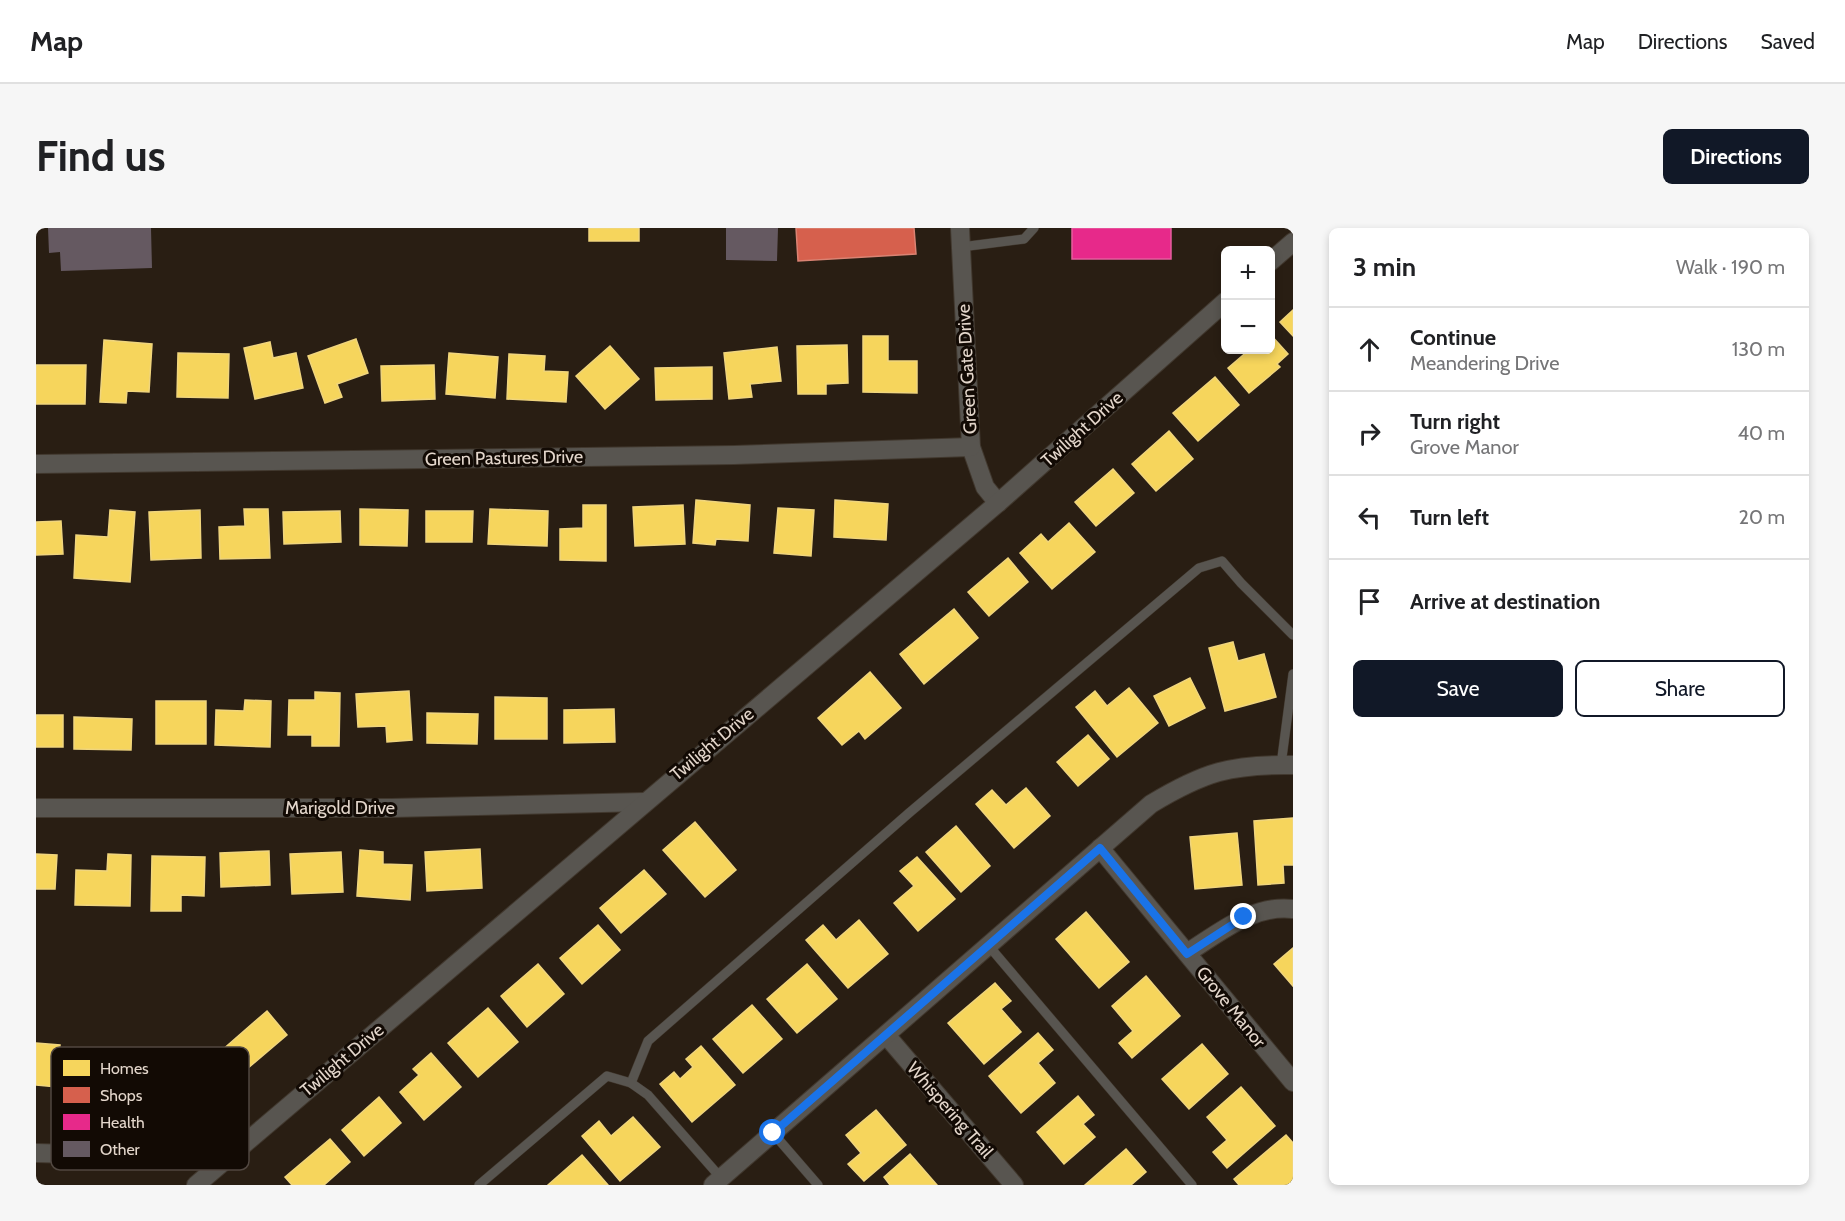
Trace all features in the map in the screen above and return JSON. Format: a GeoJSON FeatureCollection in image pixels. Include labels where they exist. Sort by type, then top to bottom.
{"type":"FeatureCollection","features":[{"type":"Feature","properties":{"kind":"street","name":"Green Gate Drive"},"geometry":{"type":"LineString","coordinates":[[960,228],[971,447],[985,487],[998,503]]}},
{"type":"Feature","properties":{"kind":"street"},"geometry":{"type":"LineString","coordinates":[[1275,257],[1293,242]]}},
{"type":"Feature","properties":{"kind":"street","name":"Twilight Drive"},"geometry":{"type":"LineString","coordinates":[[249,1139],[998,503],[1221,306]]}},
{"type":"Feature","properties":{"kind":"street","name":"Green Pastures Drive"},"geometry":{"type":"LineString","coordinates":[[36,464],[734,455],[971,447]]}},
{"type":"Feature","properties":{"kind":"street"},"geometry":{"type":"LineString","coordinates":[[717,1181],[1151,804],[1187,782],[1224,769],[1287,765]]}},
{"type":"Feature","properties":{"kind":"street","name":"Marigold Drive"},"geometry":{"type":"LineString","coordinates":[[36,808],[391,808],[644,802]]}},
{"type":"Feature","properties":{"kind":"street","name":"Grove Manor"},"geometry":{"type":"LineString","coordinates":[[1100,848],[1293,1083]]}},
{"type":"Feature","properties":{"kind":"street"},"geometry":{"type":"LineString","coordinates":[[1187,954],[1244,917],[1283,908],[1293,909]]}},
{"type":"Feature","properties":{"kind":"street","name":"Whispering Trail"},"geometry":{"type":"LineString","coordinates":[[886,1035],[1014,1185]]}},
{"type":"Feature","properties":{"kind":"street"},"geometry":{"type":"LineString","coordinates":[[36,1153],[51,1153]]}},
{"type":"Feature","properties":{"kind":"street","name":"Twilight Drive"},"geometry":{"type":"LineString","coordinates":[[196,1185],[213,1170]]}},
{"type":"Feature","properties":{"kind":"lane"},"geometry":{"type":"LineString","coordinates":[[961,246],[1024,239],[1034,228]]}},
{"type":"Feature","properties":{"kind":"lane"},"geometry":{"type":"LineString","coordinates":[[631,1083],[648,1041],[909,813],[1199,567],[1222,561],[1293,635]]}},
{"type":"Feature","properties":{"kind":"lane"},"geometry":{"type":"LineString","coordinates":[[1287,765],[1293,674]]}},
{"type":"Feature","properties":{"kind":"lane"},"geometry":{"type":"LineString","coordinates":[[988,945],[1192,1185]]}},
{"type":"Feature","properties":{"kind":"lane"},"geometry":{"type":"LineString","coordinates":[[480,1185],[607,1076],[631,1083],[648,1095],[717,1181]]}},
{"type":"Feature","properties":{"kind":"lane"},"geometry":{"type":"LineString","coordinates":[[773,1133],[818,1185]]}},
{"type":"Feature","properties":{"kind":"building: Homes"},"geometry":{"type":"Polygon","coordinates":[[[589,228],[639,228],[639,241],[589,241],[589,228]]]}},
{"type":"Feature","properties":{"kind":"building: Homes"},"geometry":{"type":"Polygon","coordinates":[[[1293,310],[1293,336],[1280,322],[1293,310]]]}},
{"type":"Feature","properties":{"kind":"building: Homes"},"geometry":{"type":"Polygon","coordinates":[[[863,336],[888,336],[888,361],[917,361],[917,393],[863,392],[863,336]]]}},
{"type":"Feature","properties":{"kind":"building: Homes"},"geometry":{"type":"Polygon","coordinates":[[[356,339],[368,373],[337,384],[342,397],[325,403],[308,356],[356,339]]]}},
{"type":"Feature","properties":{"kind":"building: Homes"},"geometry":{"type":"Polygon","coordinates":[[[104,340],[152,344],[149,392],[127,391],[126,403],[100,402],[104,340]]]}},
{"type":"Feature","properties":{"kind":"building: Homes"},"geometry":{"type":"Polygon","coordinates":[[[1275,340],[1288,354],[1277,364],[1280,367],[1249,393],[1228,368],[1244,354],[1275,354],[1275,340]]]}},
{"type":"Feature","properties":{"kind":"building: Homes"},"geometry":{"type":"Polygon","coordinates":[[[270,342],[273,358],[296,353],[303,388],[255,399],[244,348],[270,342]]]}},
{"type":"Feature","properties":{"kind":"building: Homes"},"geometry":{"type":"Polygon","coordinates":[[[847,345],[848,383],[826,384],[826,394],[798,394],[797,346],[847,345]]]}},
{"type":"Feature","properties":{"kind":"building: Homes"},"geometry":{"type":"Polygon","coordinates":[[[610,346],[639,379],[605,409],[576,376],[610,346]]]}},
{"type":"Feature","properties":{"kind":"building: Homes"},"geometry":{"type":"Polygon","coordinates":[[[777,347],[781,381],[750,384],[752,397],[729,399],[724,353],[777,347]]]}},
{"type":"Feature","properties":{"kind":"building: Homes"},"geometry":{"type":"Polygon","coordinates":[[[178,353],[229,354],[228,398],[177,397],[178,353]]]}},
{"type":"Feature","properties":{"kind":"building: Homes"},"geometry":{"type":"Polygon","coordinates":[[[449,353],[498,357],[495,398],[446,394],[449,353]]]}},
{"type":"Feature","properties":{"kind":"building: Homes"},"geometry":{"type":"Polygon","coordinates":[[[509,354],[545,356],[544,371],[568,372],[566,402],[507,399],[509,354]]]}},
{"type":"Feature","properties":{"kind":"building: Homes"},"geometry":{"type":"Polygon","coordinates":[[[36,365],[86,365],[85,404],[36,404],[36,365]]]}},
{"type":"Feature","properties":{"kind":"building: Homes"},"geometry":{"type":"Polygon","coordinates":[[[434,365],[435,399],[382,401],[381,366],[434,365]]]}},
{"type":"Feature","properties":{"kind":"building: Homes"},"geometry":{"type":"Polygon","coordinates":[[[712,367],[712,399],[656,400],[655,368],[712,367]]]}},
{"type":"Feature","properties":{"kind":"building: Homes"},"geometry":{"type":"Polygon","coordinates":[[[1215,377],[1239,405],[1198,441],[1173,413],[1215,377]]]}},
{"type":"Feature","properties":{"kind":"building: Homes"},"geometry":{"type":"Polygon","coordinates":[[[1169,431],[1193,459],[1156,491],[1132,464],[1169,431]]]}},
{"type":"Feature","properties":{"kind":"building: Homes"},"geometry":{"type":"Polygon","coordinates":[[[1113,469],[1134,493],[1096,526],[1075,502],[1113,469]]]}},
{"type":"Feature","properties":{"kind":"building: Homes"},"geometry":{"type":"Polygon","coordinates":[[[696,500],[750,505],[748,541],[716,539],[715,545],[693,543],[696,500]]]}},
{"type":"Feature","properties":{"kind":"building: Homes"},"geometry":{"type":"Polygon","coordinates":[[[835,500],[888,504],[886,540],[834,537],[835,500]]]}},
{"type":"Feature","properties":{"kind":"building: Homes"},"geometry":{"type":"Polygon","coordinates":[[[583,505],[606,505],[606,561],[560,560],[560,529],[583,528],[583,505]]]}},
{"type":"Feature","properties":{"kind":"building: Homes"},"geometry":{"type":"Polygon","coordinates":[[[683,505],[685,544],[635,546],[633,507],[683,505]]]}},
{"type":"Feature","properties":{"kind":"building: Homes"},"geometry":{"type":"Polygon","coordinates":[[[778,508],[814,510],[811,556],[774,553],[778,508]]]}},
{"type":"Feature","properties":{"kind":"building: Homes"},"geometry":{"type":"Polygon","coordinates":[[[244,509],[268,509],[270,558],[220,559],[219,527],[245,526],[244,509]]]}},
{"type":"Feature","properties":{"kind":"building: Homes"},"geometry":{"type":"Polygon","coordinates":[[[360,509],[408,510],[407,546],[360,545],[360,509]]]}},
{"type":"Feature","properties":{"kind":"building: Homes"},"geometry":{"type":"Polygon","coordinates":[[[490,509],[548,511],[547,546],[488,544],[490,509]]]}},
{"type":"Feature","properties":{"kind":"building: Homes"},"geometry":{"type":"Polygon","coordinates":[[[110,510],[135,512],[130,582],[74,578],[76,535],[108,537],[110,510]]]}},
{"type":"Feature","properties":{"kind":"building: Homes"},"geometry":{"type":"Polygon","coordinates":[[[200,510],[201,558],[151,560],[149,512],[200,510]]]}},
{"type":"Feature","properties":{"kind":"building: Homes"},"geometry":{"type":"Polygon","coordinates":[[[340,511],[341,542],[284,544],[283,512],[340,511]]]}},
{"type":"Feature","properties":{"kind":"building: Homes"},"geometry":{"type":"Polygon","coordinates":[[[426,511],[473,511],[472,542],[426,542],[426,511]]]}},
{"type":"Feature","properties":{"kind":"building: Homes"},"geometry":{"type":"Polygon","coordinates":[[[61,521],[63,554],[36,555],[36,522],[61,521]]]}},
{"type":"Feature","properties":{"kind":"building: Homes"},"geometry":{"type":"Polygon","coordinates":[[[1069,523],[1095,552],[1052,589],[1020,553],[1041,534],[1048,542],[1069,523]]]}},
{"type":"Feature","properties":{"kind":"building: Homes"},"geometry":{"type":"Polygon","coordinates":[[[1008,558],[1028,582],[989,616],[968,592],[1008,558]]]}},
{"type":"Feature","properties":{"kind":"building: Homes"},"geometry":{"type":"Polygon","coordinates":[[[954,609],[978,638],[924,684],[900,654],[954,609]]]}},
{"type":"Feature","properties":{"kind":"building: Homes"},"geometry":{"type":"Polygon","coordinates":[[[1233,642],[1238,661],[1264,654],[1276,697],[1225,711],[1209,648],[1233,642]]]}},
{"type":"Feature","properties":{"kind":"building: Homes"},"geometry":{"type":"Polygon","coordinates":[[[870,672],[901,708],[865,739],[859,731],[842,745],[818,718],[870,672]]]}},
{"type":"Feature","properties":{"kind":"building: Homes"},"geometry":{"type":"Polygon","coordinates":[[[1190,678],[1205,708],[1169,726],[1154,696],[1190,678]]]}},
{"type":"Feature","properties":{"kind":"building: Homes"},"geometry":{"type":"Polygon","coordinates":[[[1129,688],[1158,723],[1117,757],[1076,707],[1095,691],[1107,706],[1129,688]]]}},
{"type":"Feature","properties":{"kind":"building: Homes"},"geometry":{"type":"Polygon","coordinates":[[[409,691],[412,740],[387,742],[386,726],[358,727],[356,694],[409,691]]]}},
{"type":"Feature","properties":{"kind":"building: Homes"},"geometry":{"type":"Polygon","coordinates":[[[315,692],[340,693],[339,746],[312,746],[312,735],[288,735],[289,700],[315,700],[315,692]]]}},
{"type":"Feature","properties":{"kind":"building: Homes"},"geometry":{"type":"Polygon","coordinates":[[[495,697],[547,698],[547,739],[495,739],[495,697]]]}},
{"type":"Feature","properties":{"kind":"building: Homes"},"geometry":{"type":"Polygon","coordinates":[[[245,700],[271,701],[270,747],[215,745],[216,710],[244,711],[245,700]]]}},
{"type":"Feature","properties":{"kind":"building: Homes"},"geometry":{"type":"Polygon","coordinates":[[[156,701],[206,701],[206,744],[156,744],[156,701]]]}},
{"type":"Feature","properties":{"kind":"building: Homes"},"geometry":{"type":"Polygon","coordinates":[[[614,709],[615,742],[564,743],[564,710],[614,709]]]}},
{"type":"Feature","properties":{"kind":"building: Homes"},"geometry":{"type":"Polygon","coordinates":[[[427,713],[478,714],[477,744],[427,743],[427,713]]]}},
{"type":"Feature","properties":{"kind":"building: Homes"},"geometry":{"type":"Polygon","coordinates":[[[36,715],[63,715],[63,747],[36,747],[36,715]]]}},
{"type":"Feature","properties":{"kind":"building: Homes"},"geometry":{"type":"Polygon","coordinates":[[[74,717],[132,719],[131,750],[74,749],[74,717]]]}},
{"type":"Feature","properties":{"kind":"building: Homes"},"geometry":{"type":"Polygon","coordinates":[[[1088,735],[1109,759],[1078,786],[1057,762],[1088,735]]]}},
{"type":"Feature","properties":{"kind":"building: Homes"},"geometry":{"type":"Polygon","coordinates":[[[1026,788],[1050,816],[1014,848],[976,804],[992,790],[1006,805],[1026,788]]]}},
{"type":"Feature","properties":{"kind":"building: Homes"},"geometry":{"type":"Polygon","coordinates":[[[1293,818],[1293,865],[1283,865],[1284,883],[1258,885],[1254,821],[1293,818]]]}},
{"type":"Feature","properties":{"kind":"building: Homes"},"geometry":{"type":"Polygon","coordinates":[[[695,822],[736,870],[705,897],[663,850],[695,822]]]}},
{"type":"Feature","properties":{"kind":"building: Homes"},"geometry":{"type":"Polygon","coordinates":[[[956,826],[990,866],[961,892],[926,852],[956,826]]]}},
{"type":"Feature","properties":{"kind":"building: Homes"},"geometry":{"type":"Polygon","coordinates":[[[1237,833],[1242,885],[1195,889],[1190,837],[1237,833]]]}},
{"type":"Feature","properties":{"kind":"building: Homes"},"geometry":{"type":"Polygon","coordinates":[[[480,849],[482,888],[427,891],[425,852],[480,849]]]}},
{"type":"Feature","properties":{"kind":"building: Homes"},"geometry":{"type":"Polygon","coordinates":[[[360,850],[383,852],[383,864],[412,865],[410,900],[357,896],[360,850]]]}},
{"type":"Feature","properties":{"kind":"building: Homes"},"geometry":{"type":"Polygon","coordinates":[[[269,851],[270,885],[221,887],[220,853],[269,851]]]}},
{"type":"Feature","properties":{"kind":"building: Homes"},"geometry":{"type":"Polygon","coordinates":[[[341,852],[343,892],[292,894],[290,854],[341,852]]]}},
{"type":"Feature","properties":{"kind":"building: Homes"},"geometry":{"type":"Polygon","coordinates":[[[36,854],[57,855],[55,889],[36,889],[36,854]]]}},
{"type":"Feature","properties":{"kind":"building: Homes"},"geometry":{"type":"Polygon","coordinates":[[[108,854],[131,855],[130,906],[75,905],[76,870],[107,871],[108,854]]]}},
{"type":"Feature","properties":{"kind":"building: Homes"},"geometry":{"type":"Polygon","coordinates":[[[152,856],[205,857],[204,896],[181,895],[181,911],[151,911],[152,856]]]}},
{"type":"Feature","properties":{"kind":"building: Homes"},"geometry":{"type":"Polygon","coordinates":[[[917,857],[955,899],[918,931],[894,903],[914,886],[900,871],[917,857]]]}},
{"type":"Feature","properties":{"kind":"building: Homes"},"geometry":{"type":"Polygon","coordinates":[[[644,870],[666,894],[621,933],[600,908],[644,870]]]}},
{"type":"Feature","properties":{"kind":"building: Homes"},"geometry":{"type":"Polygon","coordinates":[[[1086,912],[1129,962],[1099,988],[1056,939],[1086,912]]]}},
{"type":"Feature","properties":{"kind":"building: Homes"},"geometry":{"type":"Polygon","coordinates":[[[859,920],[888,954],[848,988],[806,940],[823,925],[836,940],[859,920]]]}},
{"type":"Feature","properties":{"kind":"building: Homes"},"geometry":{"type":"Polygon","coordinates":[[[598,925],[620,950],[582,984],[560,958],[598,925]]]}},
{"type":"Feature","properties":{"kind":"building: Homes"},"geometry":{"type":"Polygon","coordinates":[[[1293,948],[1293,986],[1274,964],[1293,948]]]}},
{"type":"Feature","properties":{"kind":"building: Homes"},"geometry":{"type":"Polygon","coordinates":[[[538,964],[564,994],[527,1027],[501,996],[538,964]]]}},
{"type":"Feature","properties":{"kind":"building: Homes"},"geometry":{"type":"Polygon","coordinates":[[[807,964],[837,999],[797,1033],[767,999],[807,964]]]}},
{"type":"Feature","properties":{"kind":"building: Homes"},"geometry":{"type":"Polygon","coordinates":[[[1146,976],[1180,1016],[1132,1058],[1119,1043],[1133,1031],[1112,1006],[1146,976]]]}},
{"type":"Feature","properties":{"kind":"building: Homes"},"geometry":{"type":"Polygon","coordinates":[[[995,983],[1011,1001],[1001,1009],[1021,1032],[984,1064],[948,1023],[995,983]]]}},
{"type":"Feature","properties":{"kind":"building: Homes"},"geometry":{"type":"Polygon","coordinates":[[[752,1005],[782,1039],[743,1073],[713,1039],[752,1005]]]}},
{"type":"Feature","properties":{"kind":"building: Homes"},"geometry":{"type":"Polygon","coordinates":[[[488,1008],[518,1042],[478,1077],[448,1043],[488,1008]]]}},
{"type":"Feature","properties":{"kind":"building: Homes"},"geometry":{"type":"Polygon","coordinates":[[[267,1011],[287,1035],[249,1067],[249,1047],[226,1047],[267,1011]]]}},
{"type":"Feature","properties":{"kind":"building: Homes"},"geometry":{"type":"Polygon","coordinates":[[[1038,1033],[1053,1050],[1038,1063],[1055,1083],[1021,1113],[989,1076],[1038,1033]]]}},
{"type":"Feature","properties":{"kind":"building: Homes"},"geometry":{"type":"Polygon","coordinates":[[[36,1043],[60,1045],[60,1047],[51,1047],[51,1086],[36,1085],[36,1043]]]}},
{"type":"Feature","properties":{"kind":"building: Homes"},"geometry":{"type":"Polygon","coordinates":[[[1202,1044],[1228,1074],[1189,1109],[1162,1079],[1202,1044]]]}},
{"type":"Feature","properties":{"kind":"building: Homes"},"geometry":{"type":"Polygon","coordinates":[[[701,1046],[735,1085],[692,1122],[660,1084],[674,1072],[680,1079],[693,1067],[686,1059],[701,1046]]]}},
{"type":"Feature","properties":{"kind":"building: Homes"},"geometry":{"type":"Polygon","coordinates":[[[431,1053],[461,1087],[424,1120],[400,1092],[419,1075],[413,1069],[431,1053]]]}},
{"type":"Feature","properties":{"kind":"building: Homes"},"geometry":{"type":"Polygon","coordinates":[[[1241,1087],[1275,1126],[1227,1168],[1213,1152],[1227,1140],[1207,1117],[1241,1087]]]}},
{"type":"Feature","properties":{"kind":"building: Homes"},"geometry":{"type":"Polygon","coordinates":[[[1078,1096],[1094,1115],[1083,1124],[1095,1137],[1064,1164],[1037,1132],[1078,1096]]]}},
{"type":"Feature","properties":{"kind":"building: Homes"},"geometry":{"type":"Polygon","coordinates":[[[379,1097],[401,1123],[364,1156],[342,1130],[379,1097]]]}},
{"type":"Feature","properties":{"kind":"building: Homes"},"geometry":{"type":"Polygon","coordinates":[[[876,1110],[906,1145],[864,1181],[848,1164],[861,1153],[846,1135],[876,1110]]]}},
{"type":"Feature","properties":{"kind":"building: Homes"},"geometry":{"type":"Polygon","coordinates":[[[633,1117],[660,1147],[620,1181],[582,1136],[599,1121],[611,1136],[633,1117]]]}},
{"type":"Feature","properties":{"kind":"building: Homes"},"geometry":{"type":"Polygon","coordinates":[[[1286,1135],[1293,1143],[1293,1185],[1239,1185],[1234,1179],[1286,1135]]]}},
{"type":"Feature","properties":{"kind":"building: Homes"},"geometry":{"type":"Polygon","coordinates":[[[330,1139],[350,1162],[324,1185],[292,1185],[285,1177],[330,1139]]]}},
{"type":"Feature","properties":{"kind":"building: Homes"},"geometry":{"type":"Polygon","coordinates":[[[1126,1149],[1146,1172],[1131,1185],[1085,1185],[1126,1149]]]}},
{"type":"Feature","properties":{"kind":"building: Homes"},"geometry":{"type":"Polygon","coordinates":[[[910,1154],[937,1185],[890,1185],[884,1177],[910,1154]]]}},
{"type":"Feature","properties":{"kind":"building: Homes"},"geometry":{"type":"Polygon","coordinates":[[[582,1155],[608,1185],[548,1185],[582,1155]]]}},
{"type":"Feature","properties":{"kind":"building: Shops"},"geometry":{"type":"Polygon","coordinates":[[[796,228],[914,228],[916,254],[798,261],[796,228]]]}},
{"type":"Feature","properties":{"kind":"building: Health"},"geometry":{"type":"Polygon","coordinates":[[[1072,228],[1171,228],[1171,259],[1072,259],[1072,228]]]}},
{"type":"Feature","properties":{"kind":"building: Other"},"geometry":{"type":"Polygon","coordinates":[[[48,228],[151,228],[152,268],[61,271],[60,252],[49,253],[48,228]]]}},
{"type":"Feature","properties":{"kind":"building: Other"},"geometry":{"type":"Polygon","coordinates":[[[726,228],[778,228],[777,261],[726,260],[726,228]]]}},
{"type":"Feature","properties":{"kind":"route"},"geometry":{"type":"LineString","coordinates":[[773,1133],[1100,848],[1187,954],[1244,917]]}}]}
